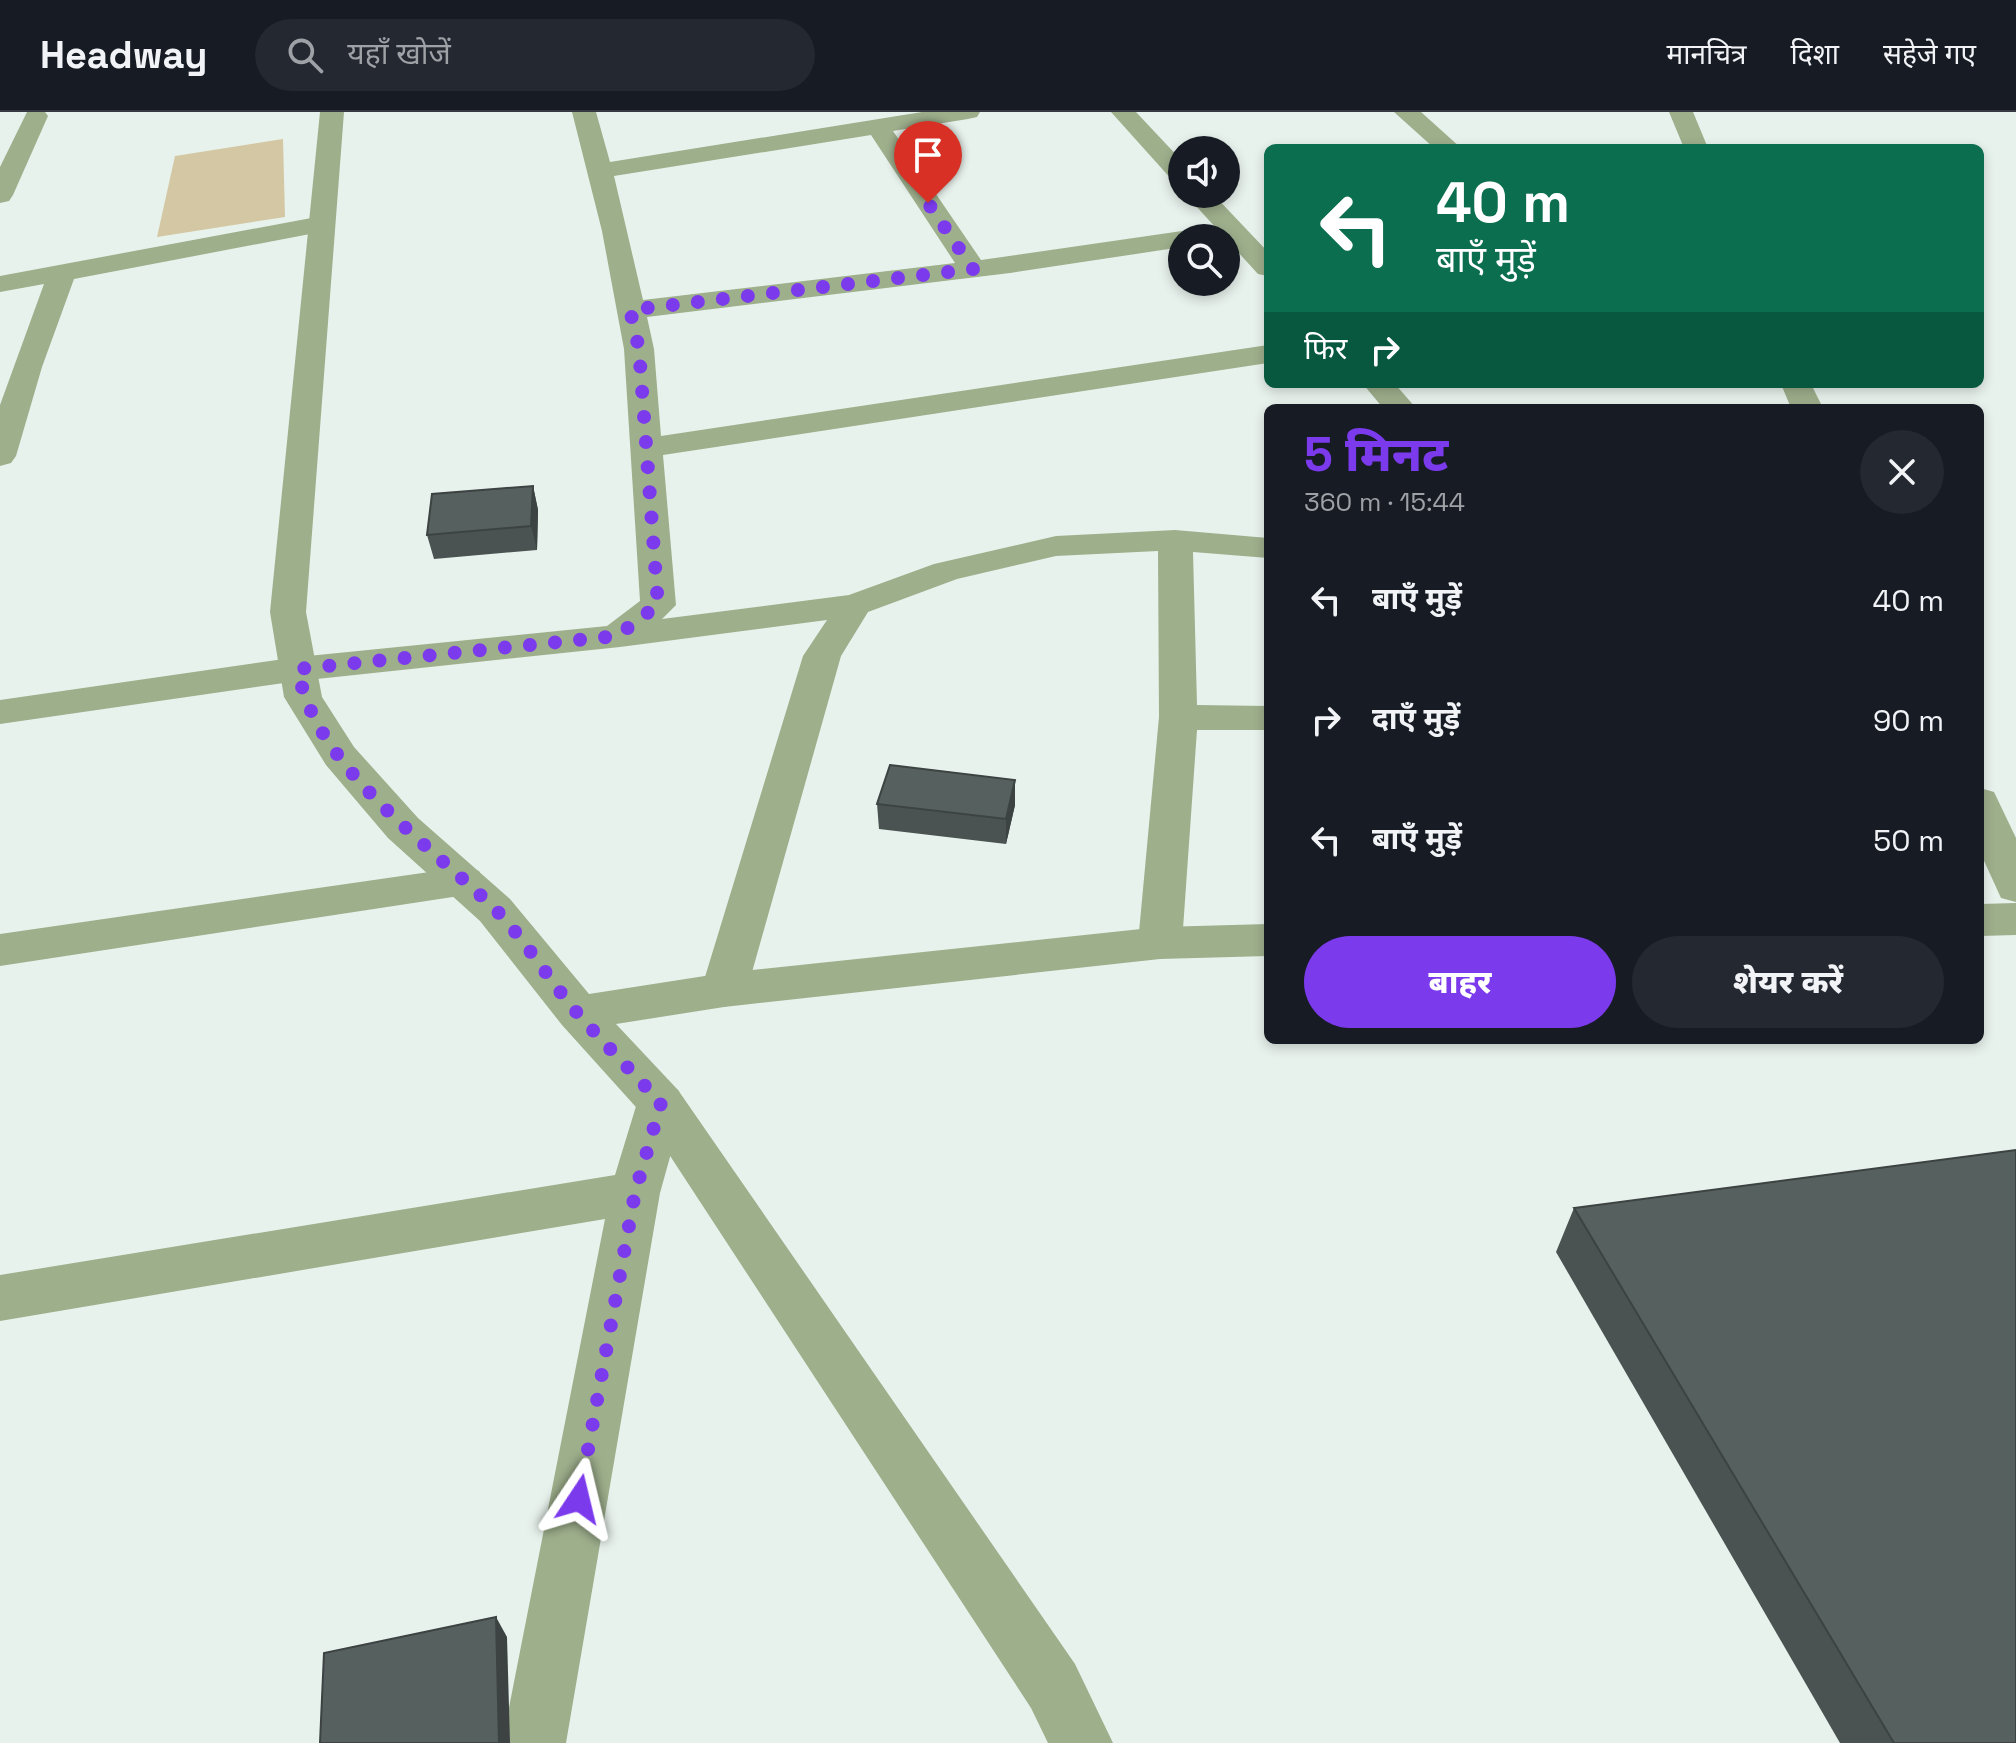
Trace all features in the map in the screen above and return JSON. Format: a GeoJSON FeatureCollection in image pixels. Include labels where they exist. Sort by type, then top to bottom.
{"type":"FeatureCollection","features":[{"type":"Feature","properties":{"kind":"street"},"geometry":{"type":"LineString","coordinates":[[0,195],[24,117],[66,112]]}},
{"type":"Feature","properties":{"kind":"street"},"geometry":{"type":"LineString","coordinates":[[332,112],[288,612],[303,697],[340,756],[403,828],[495,910],[578,1013],[661,1103],[1053,1686],[1081,1743]]}},
{"type":"Feature","properties":{"kind":"street"},"geometry":{"type":"LineString","coordinates":[[584,112],[639,349],[658,605],[617,636]]}},
{"type":"Feature","properties":{"kind":"street"},"geometry":{"type":"LineString","coordinates":[[599,171],[968,112]]}},
{"type":"Feature","properties":{"kind":"street"},"geometry":{"type":"LineString","coordinates":[[1123,112],[1168,161]]}},
{"type":"Feature","properties":{"kind":"street"},"geometry":{"type":"LineString","coordinates":[[1406,112],[1444,144]]}},
{"type":"Feature","properties":{"kind":"street"},"geometry":{"type":"LineString","coordinates":[[1681,112],[1694,144]]}},
{"type":"Feature","properties":{"kind":"street"},"geometry":{"type":"LineString","coordinates":[[878,127],[973,269]]}},
{"type":"Feature","properties":{"kind":"street"},"geometry":{"type":"LineString","coordinates":[[1211,208],[1226,224]]}},
{"type":"Feature","properties":{"kind":"street"},"geometry":{"type":"LineString","coordinates":[[0,284],[322,224]]}},
{"type":"Feature","properties":{"kind":"street"},"geometry":{"type":"LineString","coordinates":[[1240,238],[1264,262]]}},
{"type":"Feature","properties":{"kind":"street"},"geometry":{"type":"LineString","coordinates":[[630,310],[973,269],[1168,240]]}},
{"type":"Feature","properties":{"kind":"street"},"geometry":{"type":"LineString","coordinates":[[0,456],[13,368],[62,273]]}},
{"type":"Feature","properties":{"kind":"street"},"geometry":{"type":"LineString","coordinates":[[646,448],[1264,355]]}},
{"type":"Feature","properties":{"kind":"street"},"geometry":{"type":"LineString","coordinates":[[1382,388],[1396,404]]}},
{"type":"Feature","properties":{"kind":"street"},"geometry":{"type":"LineString","coordinates":[[0,712],[298,669],[617,636],[855,605],[946,571],[1056,546],[1175,540],[1264,548]]}},
{"type":"Feature","properties":{"kind":"street"},"geometry":{"type":"LineString","coordinates":[[1160,943],[1178,717],[1175,540]]}},
{"type":"Feature","properties":{"kind":"street"},"geometry":{"type":"LineString","coordinates":[[724,990],[822,656],[855,605]]}},
{"type":"Feature","properties":{"kind":"street"},"geometry":{"type":"LineString","coordinates":[[1178,717],[1264,718]]}},
{"type":"Feature","properties":{"kind":"street"},"geometry":{"type":"LineString","coordinates":[[1984,811],[2016,887]]}},
{"type":"Feature","properties":{"kind":"street"},"geometry":{"type":"LineString","coordinates":[[0,950],[464,882]]}},
{"type":"Feature","properties":{"kind":"street"},"geometry":{"type":"LineString","coordinates":[[1984,920],[2016,919]]}},
{"type":"Feature","properties":{"kind":"street"},"geometry":{"type":"LineString","coordinates":[[578,1013],[724,990],[1160,943],[1264,940]]}},
{"type":"Feature","properties":{"kind":"street"},"geometry":{"type":"LineString","coordinates":[[534,1743],[635,1193],[661,1103]]}},
{"type":"Feature","properties":{"kind":"street"},"geometry":{"type":"LineString","coordinates":[[0,1298],[635,1193]]}},
{"type":"Feature","properties":{"kind":"shaded area"},"geometry":{"type":"Polygon","coordinates":[[[283,139],[285,217],[157,237],[175,156],[283,139]]]}},
{"type":"Feature","properties":{"kind":"building"},"geometry":{"type":"Polygon","coordinates":[[[533,486],[531,526],[427,535],[432,494],[533,486]]]}},
{"type":"Feature","properties":{"kind":"building"},"geometry":{"type":"Polygon","coordinates":[[[890,765],[1015,780],[1006,819],[877,804],[890,765]]]}},
{"type":"Feature","properties":{"kind":"building"},"geometry":{"type":"Polygon","coordinates":[[[2016,1150],[2016,1743],[1894,1743],[1574,1208],[2016,1150]]]}},
{"type":"Feature","properties":{"kind":"building"},"geometry":{"type":"Polygon","coordinates":[[[496,1617],[499,1743],[320,1743],[324,1653],[496,1617]]]}},
{"type":"Feature","properties":{"kind":"route"},"geometry":{"type":"LineString","coordinates":[[579,1499],[635,1193],[661,1103],[578,1013],[495,910],[403,828],[340,756],[303,697],[298,669],[617,636],[658,605],[639,349],[630,310],[973,269],[928,203]]}}]}
